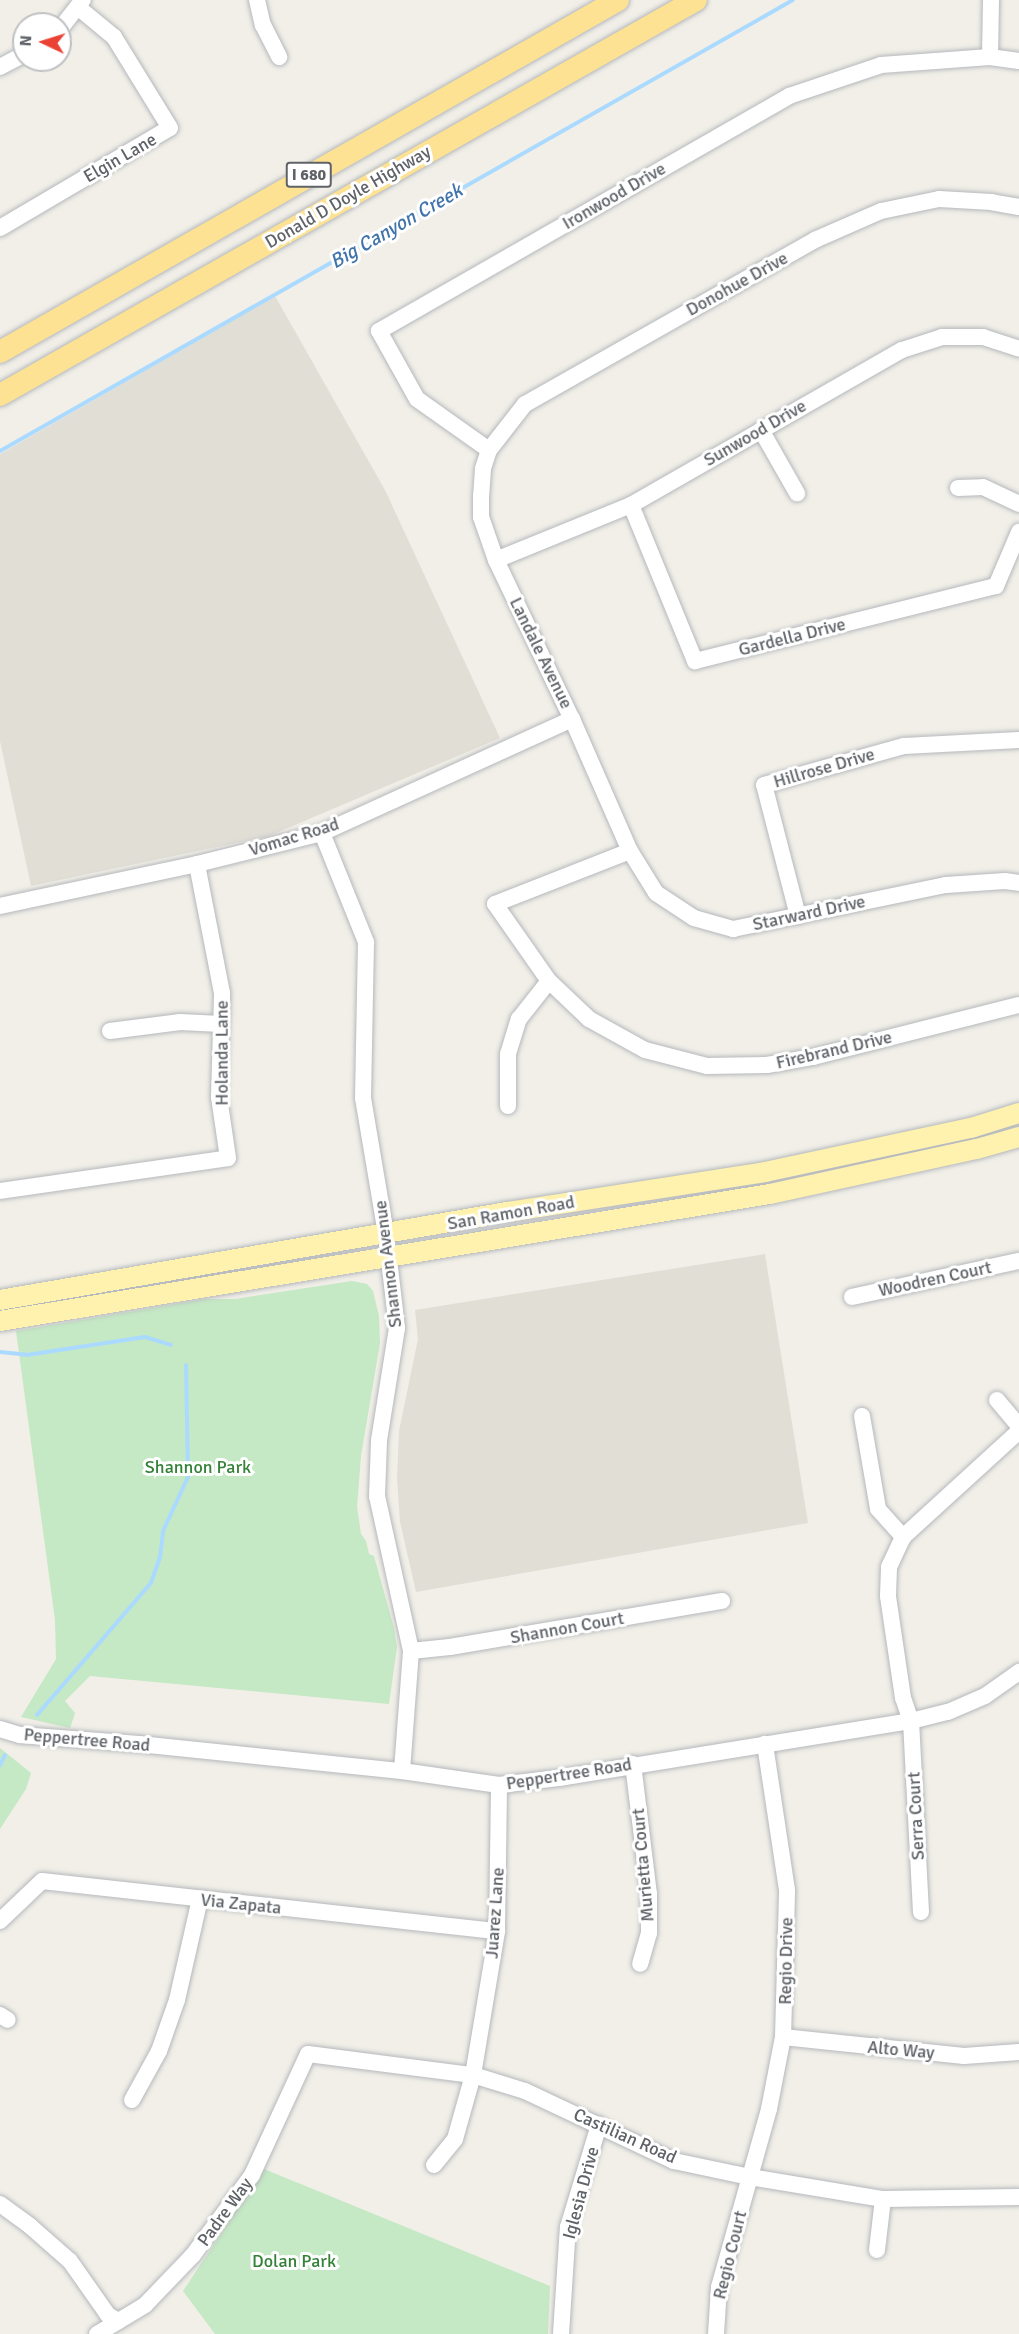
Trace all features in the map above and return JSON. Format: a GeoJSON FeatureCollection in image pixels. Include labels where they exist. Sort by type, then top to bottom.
{"type":"FeatureCollection","features":[{"type":"Feature","properties":{"kind":"highway","name":"Donald D Doyle Highway"},"geometry":{"type":"LineString","coordinates":[[0,352],[618,0]]}},
{"type":"Feature","properties":{"kind":"highway","name":"Donald D Doyle Highway"},"geometry":{"type":"LineString","coordinates":[[0,395],[696,0]]}},
{"type":"Feature","properties":{"kind":"main road","name":"San Ramon Road"},"geometry":{"type":"LineString","coordinates":[[0,1300],[765,1172],[971,1128],[1019,1113]]}},
{"type":"Feature","properties":{"kind":"main road","name":"San Ramon Road"},"geometry":{"type":"LineString","coordinates":[[0,1321],[770,1194],[977,1149],[1019,1137]]}},
{"type":"Feature","properties":{"kind":"street"},"geometry":{"type":"LineString","coordinates":[[257,0],[263,25],[279,57]]}},
{"type":"Feature","properties":{"kind":"street"},"geometry":{"type":"LineString","coordinates":[[990,57],[992,0]]}},
{"type":"Feature","properties":{"kind":"street","name":"Elgin Lane"},"geometry":{"type":"LineString","coordinates":[[0,228],[170,128],[114,37],[81,4]]}},
{"type":"Feature","properties":{"kind":"street","name":"Ironwood Drive"},"geometry":{"type":"LineString","coordinates":[[489,450],[417,399],[379,331],[789,96],[881,65],[990,57],[1019,62]]}},
{"type":"Feature","properties":{"kind":"street","name":"Donohue Drive"},"geometry":{"type":"LineString","coordinates":[[489,450],[525,404],[826,235],[880,211],[939,199],[992,202],[1019,207]]}},
{"type":"Feature","properties":{"kind":"street","name":"Sunwood Drive"},"geometry":{"type":"LineString","coordinates":[[496,560],[631,505],[902,350],[942,337],[984,337],[1019,349]]}},
{"type":"Feature","properties":{"kind":"street"},"geometry":{"type":"LineString","coordinates":[[761,430],[798,493]]}},
{"type":"Feature","properties":{"kind":"street","name":"Landale Avenue"},"geometry":{"type":"LineString","coordinates":[[489,450],[483,469],[481,517],[496,560],[572,719],[630,851]]}},
{"type":"Feature","properties":{"kind":"street"},"geometry":{"type":"LineString","coordinates":[[958,488],[982,487],[1019,504]]}},
{"type":"Feature","properties":{"kind":"street","name":"Gardella Drive"},"geometry":{"type":"LineString","coordinates":[[631,505],[695,661],[996,585],[1019,532]]}},
{"type":"Feature","properties":{"kind":"street","name":"Vomac Road"},"geometry":{"type":"LineString","coordinates":[[0,906],[197,864],[322,833],[572,719]]}},
{"type":"Feature","properties":{"kind":"street","name":"Hillrose Drive"},"geometry":{"type":"LineString","coordinates":[[798,916],[764,784],[904,746],[1019,740]]}},
{"type":"Feature","properties":{"kind":"street","name":"Shannon Avenue"},"geometry":{"type":"LineString","coordinates":[[322,833],[366,942],[363,1098],[386,1234],[397,1328],[379,1441],[376,1481],[380,1517],[411,1651],[402,1771]]}},
{"type":"Feature","properties":{"kind":"street","name":"Starward Drive"},"geometry":{"type":"LineString","coordinates":[[630,851],[656,893],[694,918],[733,929],[946,885],[1005,881],[1019,883]]}},
{"type":"Feature","properties":{"kind":"street","name":"Firebrand Drive"},"geometry":{"type":"LineString","coordinates":[[630,851],[495,904],[549,981],[590,1019],[645,1050],[707,1066],[767,1065],[813,1057],[1019,1005]]}},
{"type":"Feature","properties":{"kind":"street","name":"Holanda Lane"},"geometry":{"type":"LineString","coordinates":[[0,1191],[228,1158],[219,1096],[222,993],[197,864]]}},
{"type":"Feature","properties":{"kind":"street"},"geometry":{"type":"LineString","coordinates":[[508,1106],[508,1054],[519,1019],[549,981]]}},
{"type":"Feature","properties":{"kind":"street"},"geometry":{"type":"LineString","coordinates":[[110,1031],[180,1023],[221,1023]]}},
{"type":"Feature","properties":{"kind":"street","name":"Woodren Court"},"geometry":{"type":"LineString","coordinates":[[852,1297],[1019,1261]]}},
{"type":"Feature","properties":{"kind":"street"},"geometry":{"type":"LineString","coordinates":[[996,1400],[1019,1426]]}},
{"type":"Feature","properties":{"kind":"street"},"geometry":{"type":"LineString","coordinates":[[862,1416],[878,1509],[903,1538],[1019,1431]]}},
{"type":"Feature","properties":{"kind":"street","name":"Serra Court"},"geometry":{"type":"LineString","coordinates":[[903,1538],[889,1567],[888,1596],[903,1698],[911,1721],[921,1912]]}},
{"type":"Feature","properties":{"kind":"street","name":"Shannon Court"},"geometry":{"type":"LineString","coordinates":[[411,1651],[450,1647],[722,1601]]}},
{"type":"Feature","properties":{"kind":"street","name":"Peppertree Road"},"geometry":{"type":"LineString","coordinates":[[0,1729],[20,1735],[139,1744],[402,1771],[499,1785],[559,1778],[633,1764],[911,1721],[948,1712],[985,1696],[1019,1672]]}},
{"type":"Feature","properties":{"kind":"street","name":"Regio Drive"},"geometry":{"type":"LineString","coordinates":[[750,2177],[769,2109],[783,2037],[787,1890],[765,1744]]}},
{"type":"Feature","properties":{"kind":"street","name":"Murietta Court"},"geometry":{"type":"LineString","coordinates":[[633,1764],[649,1894],[649,1933],[640,1964]]}},
{"type":"Feature","properties":{"kind":"street","name":"Juarez Lane"},"geometry":{"type":"LineString","coordinates":[[434,2165],[455,2139],[473,2075],[497,1931],[499,1785]]}},
{"type":"Feature","properties":{"kind":"street","name":"Via Zapata"},"geometry":{"type":"LineString","coordinates":[[0,1921],[42,1881],[497,1931]]}},
{"type":"Feature","properties":{"kind":"street"},"geometry":{"type":"LineString","coordinates":[[132,2100],[159,2051],[177,2000],[200,1899]]}},
{"type":"Feature","properties":{"kind":"street","name":"Alto Way"},"geometry":{"type":"LineString","coordinates":[[783,2037],[964,2056],[1019,2052]]}},
{"type":"Feature","properties":{"kind":"street","name":"Castilian Road"},"geometry":{"type":"LineString","coordinates":[[308,2054],[473,2075],[525,2091],[674,2161],[750,2177],[883,2199],[1019,2197]]}},
{"type":"Feature","properties":{"kind":"street","name":"Padre Way"},"geometry":{"type":"LineString","coordinates":[[97,2334],[145,2305],[194,2255],[252,2175],[308,2054]]}},
{"type":"Feature","properties":{"kind":"street","name":"Iglesia Drive"},"geometry":{"type":"LineString","coordinates":[[561,2334],[568,2227],[599,2125]]}},
{"type":"Feature","properties":{"kind":"street","name":"Regio Court"},"geometry":{"type":"LineString","coordinates":[[716,2334],[719,2287],[750,2177]]}},
{"type":"Feature","properties":{"kind":"street"},"geometry":{"type":"LineString","coordinates":[[877,2250],[883,2199]]}},
{"type":"Feature","properties":{"kind":"street"},"geometry":{"type":"LineString","coordinates":[[0,2204],[30,2226],[70,2261],[108,2315],[118,2321]]}},
{"type":"Feature","properties":{"kind":"shaded area"},"geometry":{"type":"Polygon","coordinates":[[[275,296],[385,490],[500,738],[269,836],[31,886],[0,741],[0,454],[275,296]]]}},
{"type":"Feature","properties":{"kind":"shaded area"},"geometry":{"type":"Polygon","coordinates":[[[765,1254],[808,1523],[416,1592],[400,1522],[397,1478],[399,1431],[418,1339],[415,1310],[765,1254]]]}},
{"type":"Feature","properties":{"kind":"green space","name":"Shannon Park"},"geometry":{"type":"Polygon","coordinates":[[[352,1281],[367,1284],[373,1291],[379,1316],[380,1343],[361,1456],[357,1507],[361,1534],[366,1541],[369,1554],[374,1556],[394,1628],[397,1647],[389,1704],[90,1676],[65,1701],[75,1713],[70,1728],[21,1717],[56,1659],[55,1620],[16,1331],[205,1299],[235,1299],[352,1281]]]}},
{"type":"Feature","properties":{"kind":"green space"},"geometry":{"type":"Polygon","coordinates":[[[0,1748],[31,1773],[26,1789],[0,1829],[0,1748]]]}},
{"type":"Feature","properties":{"kind":"green space","name":"Dolan Park"},"geometry":{"type":"Polygon","coordinates":[[[264,2169],[550,2286],[548,2334],[215,2334],[183,2291],[264,2169]]]}},
{"type":"Feature","properties":{"kind":"waterway","name":"Big Canyon Creek"},"geometry":{"type":"LineString","coordinates":[[0,451],[793,0]]}},
{"type":"Feature","properties":{"kind":"waterway"},"geometry":{"type":"LineString","coordinates":[[0,1352],[27,1355],[145,1337],[171,1345]]}},
{"type":"Feature","properties":{"kind":"waterway"},"geometry":{"type":"LineString","coordinates":[[37,1715],[151,1583],[160,1557],[163,1531],[188,1477],[186,1365]]}},
{"type":"Feature","properties":{"kind":"waterway"},"geometry":{"type":"LineString","coordinates":[[0,1765],[5,1755]]}}]}
